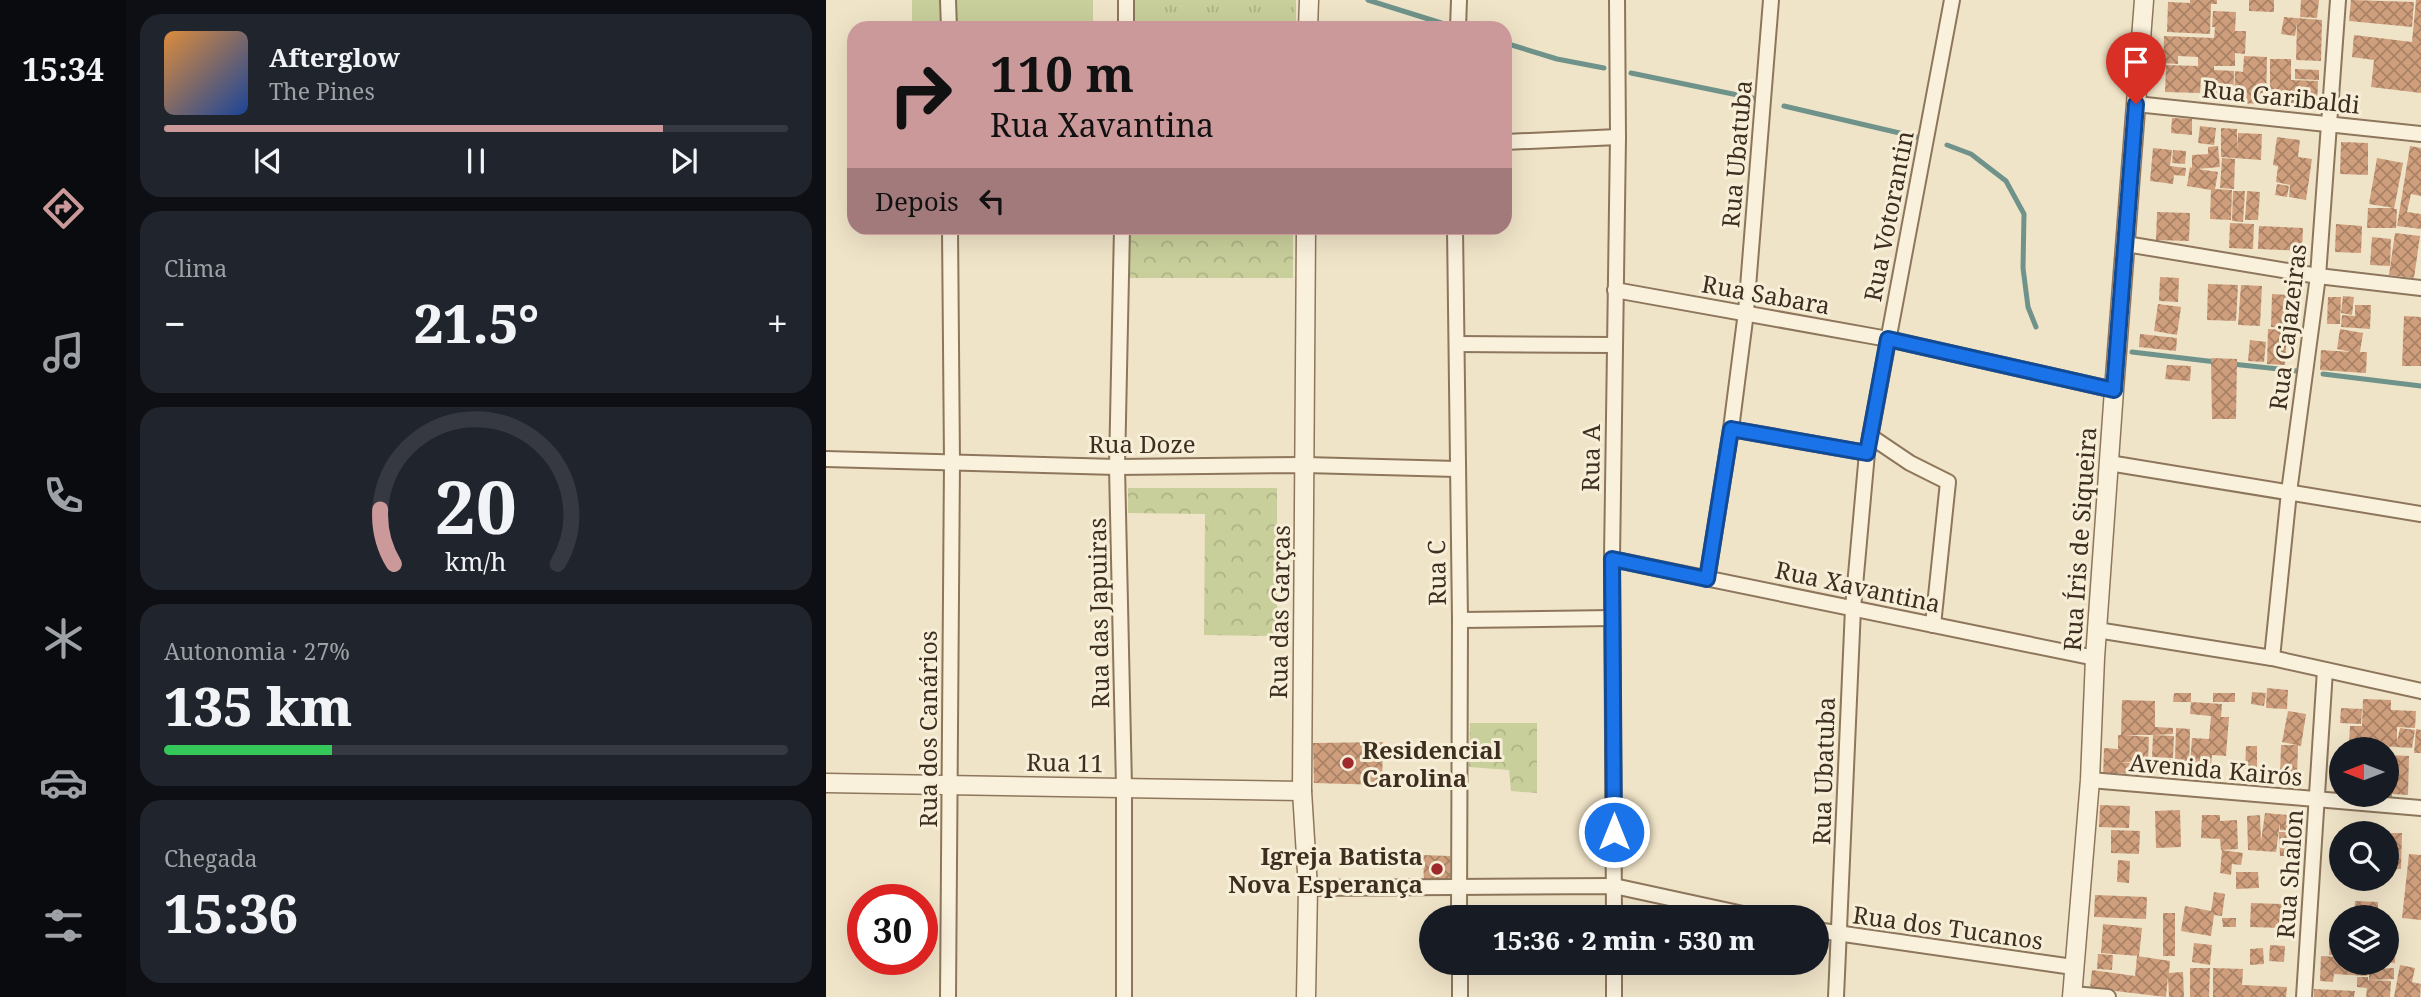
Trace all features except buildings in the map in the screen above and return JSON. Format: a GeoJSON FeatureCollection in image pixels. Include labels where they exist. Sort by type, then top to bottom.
{"type":"FeatureCollection","features":[{"type":"Feature","properties":{"kind":"street"},"geometry":{"type":"LineString","coordinates":[[948,0],[949,21]]}},
{"type":"Feature","properties":{"kind":"street"},"geometry":{"type":"LineString","coordinates":[[1126,0],[1126,21]]}},
{"type":"Feature","properties":{"kind":"street"},"geometry":{"type":"LineString","coordinates":[[1308,21],[1309,0]]}},
{"type":"Feature","properties":{"kind":"street"},"geometry":{"type":"LineString","coordinates":[[1458,21],[1459,0]]}},
{"type":"Feature","properties":{"kind":"street","name":"Rua A"},"geometry":{"type":"LineString","coordinates":[[1614,905],[1612,559],[1618,137],[1617,0]]}},
{"type":"Feature","properties":{"kind":"street","name":"Rua Ubatuba"},"geometry":{"type":"LineString","coordinates":[[1707,579],[1746,312],[1771,0]]}},
{"type":"Feature","properties":{"kind":"street","name":"Rua Votorantin"},"geometry":{"type":"LineString","coordinates":[[1853,608],[1867,453],[1952,0]]}},
{"type":"Feature","properties":{"kind":"street","name":"Rua Íris de Siqueira"},"geometry":{"type":"LineString","coordinates":[[2072,995],[2090,780],[2095,658],[2144,0]]}},
{"type":"Feature","properties":{"kind":"street","name":"Rua Cajazeiras"},"geometry":{"type":"LineString","coordinates":[[2272,658],[2289,492],[2318,275],[2338,0]]}},
{"type":"Feature","properties":{"kind":"street","name":"Rua Garibaldi"},"geometry":{"type":"LineString","coordinates":[[2136,104],[2421,134]]}},
{"type":"Feature","properties":{"kind":"street"},"geometry":{"type":"LineString","coordinates":[[1512,142],[1618,137]]}},
{"type":"Feature","properties":{"kind":"street","name":"Rua dos Canários"},"geometry":{"type":"LineString","coordinates":[[948,997],[950,235]]}},
{"type":"Feature","properties":{"kind":"street","name":"Rua das Japuiras"},"geometry":{"type":"LineString","coordinates":[[1122,235],[1117,467],[1124,788],[1124,997]]}},
{"type":"Feature","properties":{"kind":"street","name":"Rua das Garças"},"geometry":{"type":"LineString","coordinates":[[1306,235],[1302,791],[1308,888],[1306,997]]}},
{"type":"Feature","properties":{"kind":"street","name":"Rua C"},"geometry":{"type":"LineString","coordinates":[[1455,235],[1460,620],[1459,905]]}},
{"type":"Feature","properties":{"kind":"street"},"geometry":{"type":"LineString","coordinates":[[2126,244],[2318,275],[2421,288]]}},
{"type":"Feature","properties":{"kind":"street","name":"Rua Sabara"},"geometry":{"type":"LineString","coordinates":[[1615,290],[1888,339],[2114,390]]}},
{"type":"Feature","properties":{"kind":"street"},"geometry":{"type":"LineString","coordinates":[[1457,344],[1614,345]]}},
{"type":"Feature","properties":{"kind":"street"},"geometry":{"type":"LineString","coordinates":[[1731,429],[1867,453]]}},
{"type":"Feature","properties":{"kind":"street"},"geometry":{"type":"LineString","coordinates":[[1870,436],[1910,463],[1948,482],[1933,625]]}},
{"type":"Feature","properties":{"kind":"street","name":"Rua Doze"},"geometry":{"type":"LineString","coordinates":[[826,459],[1117,467],[1305,464],[1457,469]]}},
{"type":"Feature","properties":{"kind":"street"},"geometry":{"type":"LineString","coordinates":[[2109,463],[2421,513]]}},
{"type":"Feature","properties":{"kind":"street","name":"Rua Xavantina"},"geometry":{"type":"LineString","coordinates":[[1612,559],[2095,658]]}},
{"type":"Feature","properties":{"kind":"street","name":"Rua Ubatuba"},"geometry":{"type":"LineString","coordinates":[[1836,997],[1853,608]]}},
{"type":"Feature","properties":{"kind":"street"},"geometry":{"type":"LineString","coordinates":[[1460,620],[1612,618]]}},
{"type":"Feature","properties":{"kind":"street"},"geometry":{"type":"LineString","coordinates":[[2097,630],[2272,658],[2421,691]]}},
{"type":"Feature","properties":{"kind":"street","name":"Rua Shalon"},"geometry":{"type":"LineString","coordinates":[[2304,997],[2325,670]]}},
{"type":"Feature","properties":{"kind":"street","name":"Avenida Kairós"},"geometry":{"type":"LineString","coordinates":[[2090,780],[2421,808]]}},
{"type":"Feature","properties":{"kind":"street","name":"Rua 11"},"geometry":{"type":"LineString","coordinates":[[826,783],[1302,791]]}},
{"type":"Feature","properties":{"kind":"street"},"geometry":{"type":"LineString","coordinates":[[1308,888],[1614,886],[1702,905]]}},
{"type":"Feature","properties":{"kind":"street","name":"Rua dos Tucanos"},"geometry":{"type":"LineString","coordinates":[[1829,932],[2073,967]]}},
{"type":"Feature","properties":{"kind":"street"},"geometry":{"type":"LineString","coordinates":[[1460,975],[1460,997]]}},
{"type":"Feature","properties":{"kind":"street"},"geometry":{"type":"LineString","coordinates":[[1614,975],[1614,997]]}},
{"type":"Feature","properties":{"kind":"street"},"geometry":{"type":"LineString","coordinates":[[2072,995],[2108,997]]}},
{"type":"Feature","properties":{"kind":"green space"},"geometry":{"type":"Polygon","coordinates":[[[912,0],[1093,0],[1093,21],[912,21],[912,0]]]}},
{"type":"Feature","properties":{"kind":"green space"},"geometry":{"type":"Polygon","coordinates":[[[1130,0],[1296,0],[1296,21],[1130,21],[1130,0]]]}},
{"type":"Feature","properties":{"kind":"green space"},"geometry":{"type":"Polygon","coordinates":[[[1129,235],[1293,235],[1293,278],[1129,278],[1129,235]]]}},
{"type":"Feature","properties":{"kind":"green space"},"geometry":{"type":"Polygon","coordinates":[[[1128,488],[1277,488],[1277,636],[1204,635],[1205,514],[1128,513],[1128,488]]]}},
{"type":"Feature","properties":{"kind":"green space"},"geometry":{"type":"Polygon","coordinates":[[[1470,723],[1537,723],[1537,793],[1511,791],[1509,770],[1469,767],[1470,723]]]}},
{"type":"Feature","properties":{"kind":"waterway"},"geometry":{"type":"LineString","coordinates":[[1368,0],[1435,21]]}},
{"type":"Feature","properties":{"kind":"waterway"},"geometry":{"type":"LineString","coordinates":[[1512,45],[1557,59],[1604,68]]}},
{"type":"Feature","properties":{"kind":"waterway"},"geometry":{"type":"LineString","coordinates":[[1631,73],[1757,99]]}},
{"type":"Feature","properties":{"kind":"waterway"},"geometry":{"type":"LineString","coordinates":[[1784,106],[1921,138]]}},
{"type":"Feature","properties":{"kind":"waterway"},"geometry":{"type":"LineString","coordinates":[[1947,145],[1971,154],[2006,181],[2024,214],[2023,268],[2028,307],[2036,327]]}},
{"type":"Feature","properties":{"kind":"waterway"},"geometry":{"type":"LineString","coordinates":[[2132,352],[2216,362]]}},
{"type":"Feature","properties":{"kind":"waterway"},"geometry":{"type":"LineString","coordinates":[[2232,364],[2297,371]]}},
{"type":"Feature","properties":{"kind":"waterway"},"geometry":{"type":"LineString","coordinates":[[2323,374],[2421,386]]}},
{"type":"Feature","properties":{"kind":"place","name":"Residencial Carolina"},"geometry":{"type":"Point","coordinates":[1348,763]}},
{"type":"Feature","properties":{"kind":"place","name":"Igreja Batista Nova Esperança"},"geometry":{"type":"Point","coordinates":[1437,869]}},
{"type":"Feature","properties":{"kind":"route"},"geometry":{"type":"LineString","coordinates":[[1614,832],[1612,559],[1707,579],[1731,429],[1867,453],[1888,339],[2114,390],[2136,104]]}}]}
